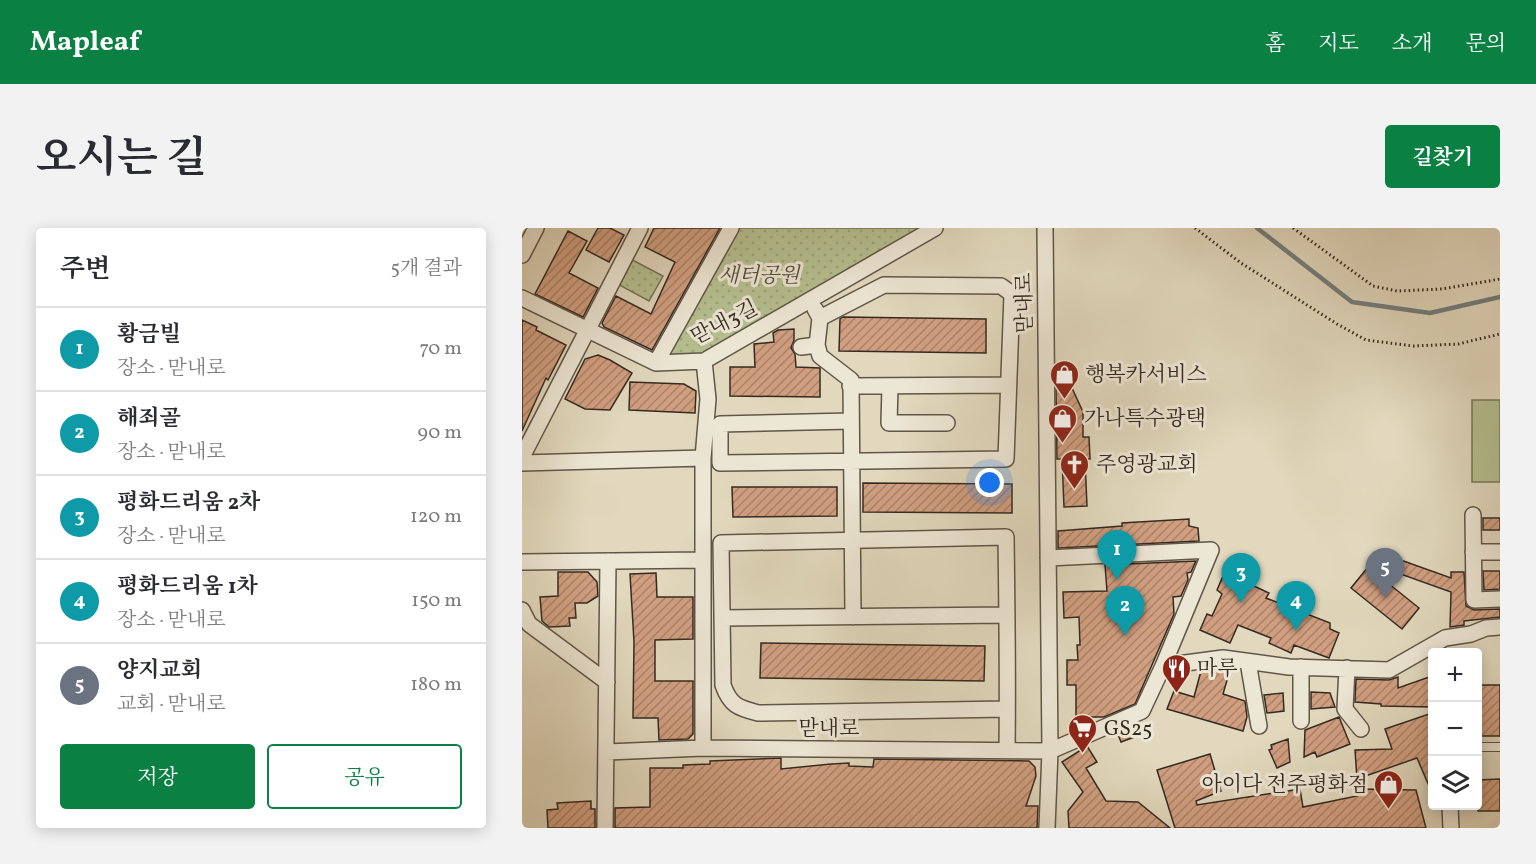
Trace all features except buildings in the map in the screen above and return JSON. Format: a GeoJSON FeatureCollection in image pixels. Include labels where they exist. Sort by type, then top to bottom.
{"type":"FeatureCollection","features":[{"type":"Feature","properties":{"kind":"street"},"geometry":{"type":"LineString","coordinates":[[522,255],[536,228]]}},
{"type":"Feature","properties":{"kind":"street"},"geometry":{"type":"LineString","coordinates":[[522,457],[640,228]]}},
{"type":"Feature","properties":{"kind":"street"},"geometry":{"type":"LineString","coordinates":[[656,363],[730,228]]}},
{"type":"Feature","properties":{"kind":"street","name":"맏내3길"},"geometry":{"type":"LineString","coordinates":[[522,298],[656,363],[704,361],[935,228]]}},
{"type":"Feature","properties":{"kind":"street","name":"맏내로"},"geometry":{"type":"LineString","coordinates":[[1045,228],[1050,750],[1047,828]]}},
{"type":"Feature","properties":{"kind":"street"},"geometry":{"type":"LineString","coordinates":[[820,318],[884,285],[1001,286],[1012,294],[1006,459],[720,463],[720,424],[851,421]]}},
{"type":"Feature","properties":{"kind":"street"},"geometry":{"type":"LineString","coordinates":[[810,300],[820,318],[817,345],[820,356],[850,380],[853,617]]}},
{"type":"Feature","properties":{"kind":"street"},"geometry":{"type":"LineString","coordinates":[[801,347],[817,345]]}},
{"type":"Feature","properties":{"kind":"street"},"geometry":{"type":"LineString","coordinates":[[703,748],[703,458],[708,399],[704,361]]}},
{"type":"Feature","properties":{"kind":"street"},"geometry":{"type":"LineString","coordinates":[[850,386],[1008,385]]}},
{"type":"Feature","properties":{"kind":"street"},"geometry":{"type":"LineString","coordinates":[[890,386],[889,423],[948,423]]}},
{"type":"Feature","properties":{"kind":"street"},"geometry":{"type":"LineString","coordinates":[[522,464],[703,458]]}},
{"type":"Feature","properties":{"kind":"street"},"geometry":{"type":"LineString","coordinates":[[1473,515],[1474,600],[1500,599]]}},
{"type":"Feature","properties":{"kind":"street"},"geometry":{"type":"LineString","coordinates":[[1007,709],[758,713],[740,708],[727,698],[723,685],[721,543],[1006,537],[1007,615],[1007,709],[1007,750]]}},
{"type":"Feature","properties":{"kind":"street","name":"맏내로"},"geometry":{"type":"LineString","coordinates":[[607,752],[703,748],[1050,750],[1142,711],[1211,550],[1048,558]]}},
{"type":"Feature","properties":{"kind":"street"},"geometry":{"type":"LineString","coordinates":[[1473,552],[1500,552]]}},
{"type":"Feature","properties":{"kind":"street"},"geometry":{"type":"LineString","coordinates":[[606,828],[608,561]]}},
{"type":"Feature","properties":{"kind":"street"},"geometry":{"type":"LineString","coordinates":[[522,562],[703,561]]}},
{"type":"Feature","properties":{"kind":"street"},"geometry":{"type":"LineString","coordinates":[[522,610],[529,624],[607,682]]}},
{"type":"Feature","properties":{"kind":"street"},"geometry":{"type":"LineString","coordinates":[[722,618],[1007,615]]}},
{"type":"Feature","properties":{"kind":"street"},"geometry":{"type":"LineString","coordinates":[[1163,666],[1223,658],[1300,667],[1389,670],[1486,628],[1500,627]]}},
{"type":"Feature","properties":{"kind":"street"},"geometry":{"type":"LineString","coordinates":[[1248,662],[1259,726]]}},
{"type":"Feature","properties":{"kind":"street"},"geometry":{"type":"LineString","coordinates":[[1300,667],[1301,721]]}},
{"type":"Feature","properties":{"kind":"street"},"geometry":{"type":"LineString","coordinates":[[1347,668],[1345,710],[1361,729]]}},
{"type":"Feature","properties":{"kind":"street"},"geometry":{"type":"LineString","coordinates":[[1450,810],[1451,828]]}},
{"type":"Feature","properties":{"kind":"lane"},"geometry":{"type":"LineString","coordinates":[[1482,747],[1500,747]]}},
{"type":"Feature","properties":{"kind":"path"},"geometry":{"type":"LineString","coordinates":[[1195,228],[1241,263],[1366,340],[1413,346],[1458,344],[1500,334]]}},
{"type":"Feature","properties":{"kind":"path"},"geometry":{"type":"LineString","coordinates":[[1293,228],[1373,286],[1397,291],[1442,289],[1500,279]]}},
{"type":"Feature","properties":{"kind":"green space","name":"새터공원"},"geometry":{"type":"Polygon","coordinates":[[[731,228],[935,228],[704,361],[656,363],[731,228]]]}},
{"type":"Feature","properties":{"kind":"green space"},"geometry":{"type":"Polygon","coordinates":[[[625,256],[663,276],[649,301],[612,281],[625,256]]]}},
{"type":"Feature","properties":{"kind":"green space"},"geometry":{"type":"Polygon","coordinates":[[[1472,400],[1500,400],[1500,482],[1472,482],[1472,400]]]}},
{"type":"Feature","properties":{"kind":"waterway"},"geometry":{"type":"LineString","coordinates":[[1257,228],[1352,302],[1430,313],[1500,297]]}},
{"type":"Feature","properties":{"kind":"place","name":"행복카서비스"},"geometry":{"type":"Point","coordinates":[1064,400]}},
{"type":"Feature","properties":{"kind":"place","name":"가나특수광택"},"geometry":{"type":"Point","coordinates":[1063,444]}},
{"type":"Feature","properties":{"kind":"place","name":"주영광교회"},"geometry":{"type":"Point","coordinates":[1075,490]}},
{"type":"Feature","properties":{"kind":"place","name":"황금빌"},"geometry":{"type":"Point","coordinates":[1117,580]}},
{"type":"Feature","properties":{"kind":"place","name":"양지교회"},"geometry":{"type":"Point","coordinates":[1385,598]}},
{"type":"Feature","properties":{"kind":"place","name":"평화드리움 2차"},"geometry":{"type":"Point","coordinates":[1241,603]}},
{"type":"Feature","properties":{"kind":"place","name":"평화드리움 1차"},"geometry":{"type":"Point","coordinates":[1296,631]}},
{"type":"Feature","properties":{"kind":"place","name":"해죄골"},"geometry":{"type":"Point","coordinates":[1125,636]}},
{"type":"Feature","properties":{"kind":"place","name":"마루"},"geometry":{"type":"Point","coordinates":[1176,694]}},
{"type":"Feature","properties":{"kind":"place","name":"GS25"},"geometry":{"type":"Point","coordinates":[1083,754]}},
{"type":"Feature","properties":{"kind":"place","name":"아이다 전주평화점"},"geometry":{"type":"Point","coordinates":[1389,810]}}]}
